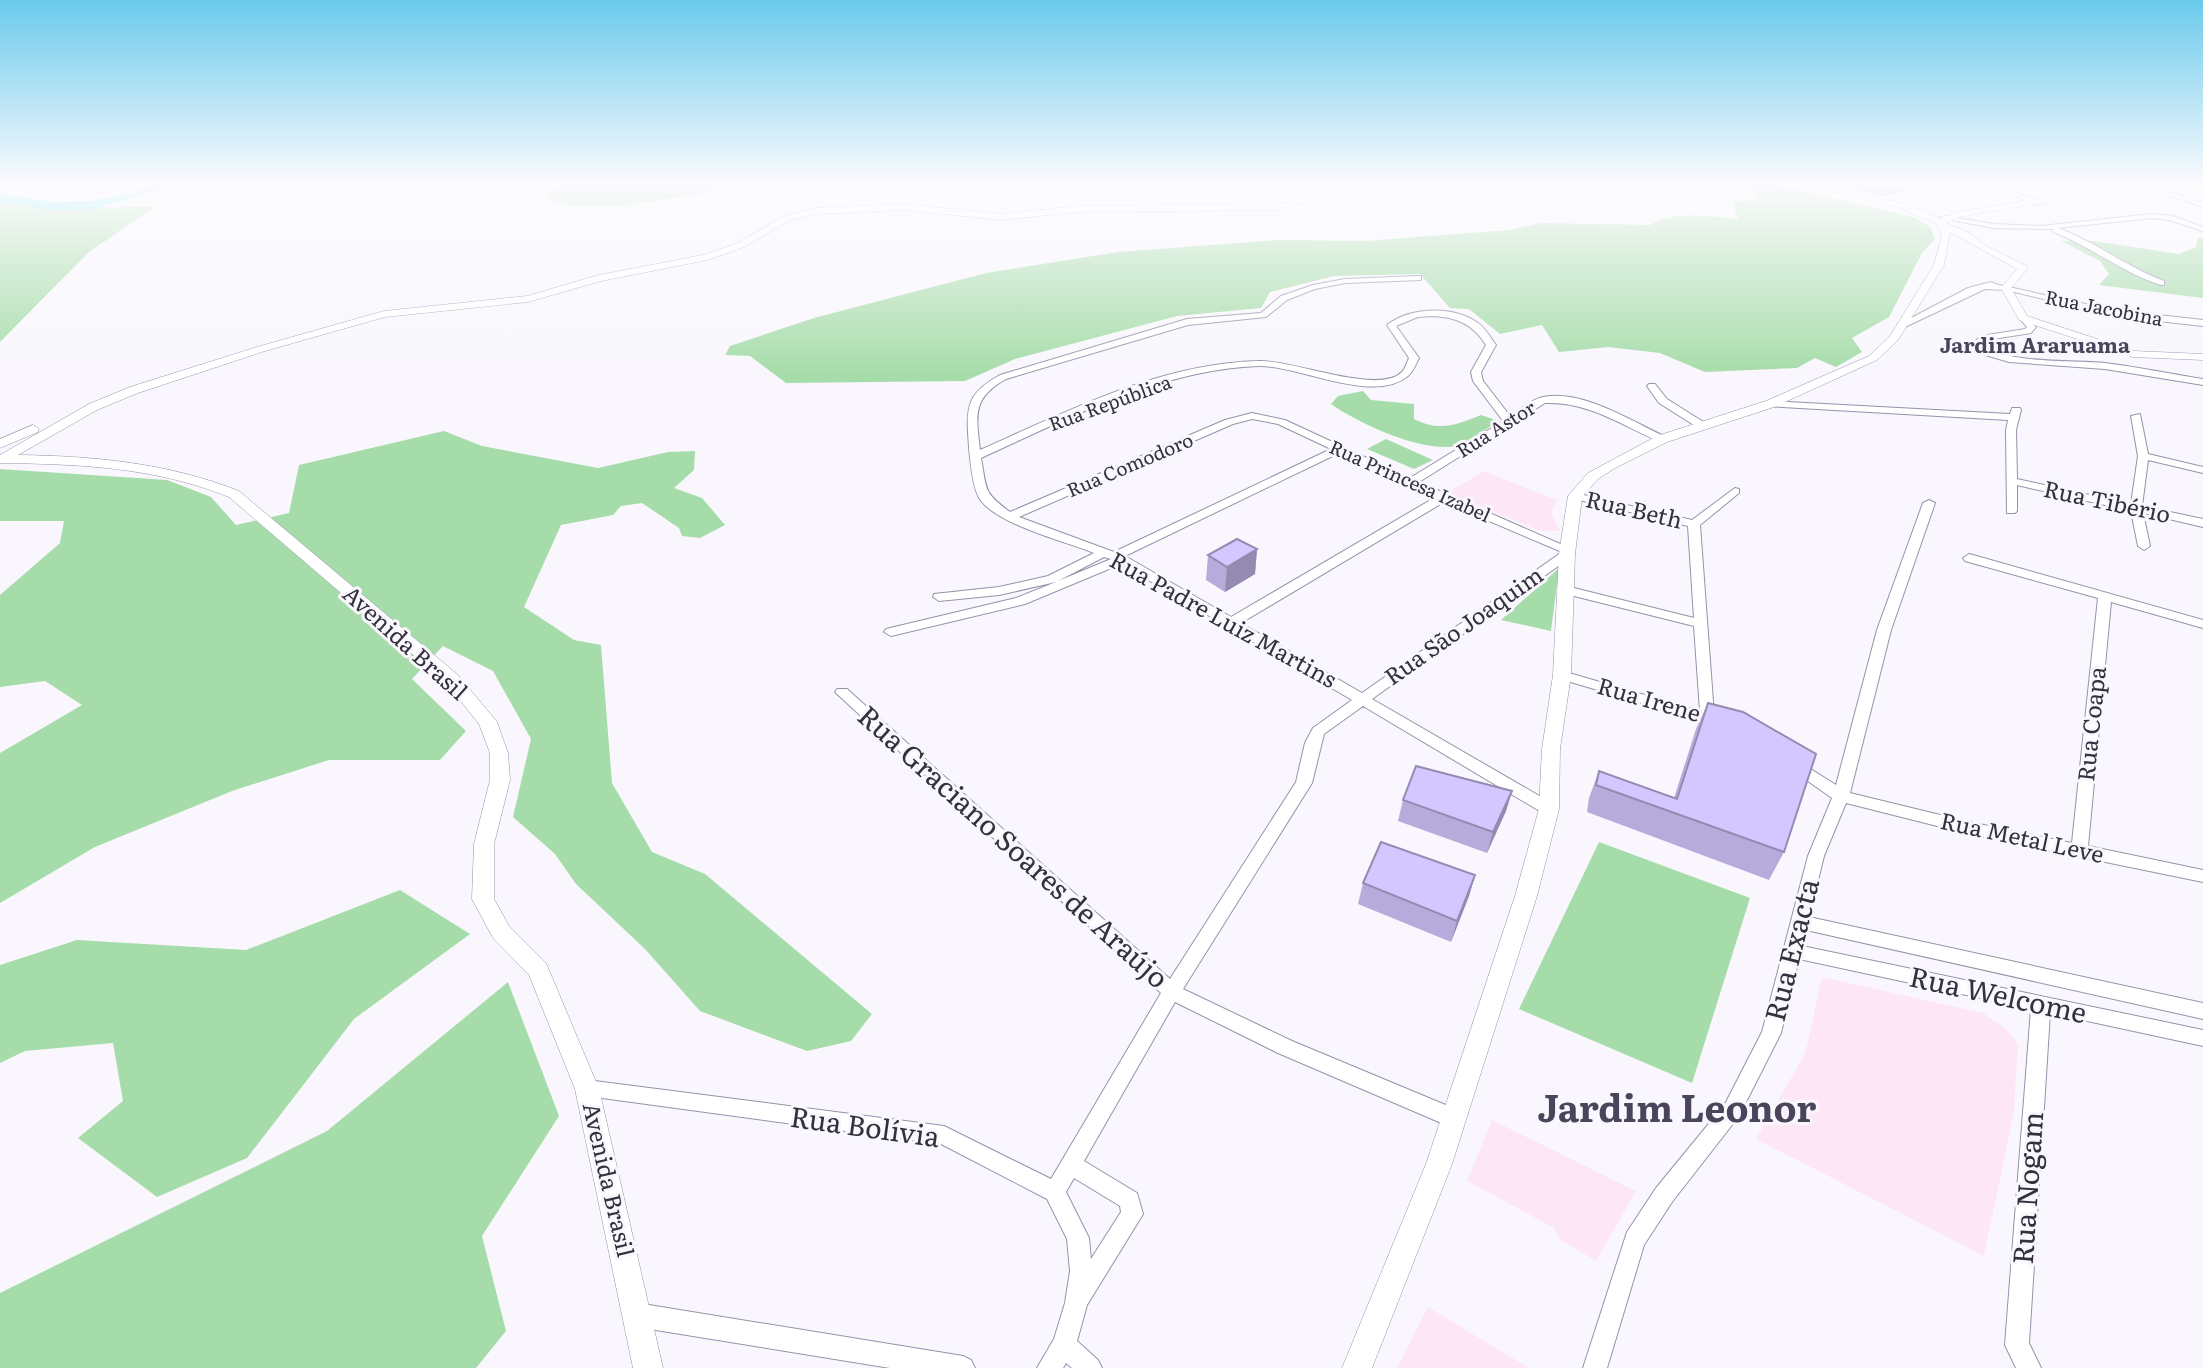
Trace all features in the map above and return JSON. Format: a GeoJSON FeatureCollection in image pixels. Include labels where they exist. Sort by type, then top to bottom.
{"type":"FeatureCollection","features":[{"type":"Feature","properties":{"kind":"street"},"geometry":{"type":"LineString","coordinates":[[1,454],[134,390],[281,341],[384,314],[528,299],[599,278],[673,266],[724,249]]}},
{"type":"Feature","properties":{"kind":"street"},"geometry":{"type":"LineString","coordinates":[[1357,1368],[1425,1200],[1526,896],[1549,809],[1551,749],[1562,675],[1567,552],[1575,496],[1593,476],[1662,439],[1770,404],[1873,358],[1894,338],[1939,265],[1943,249]]}},
{"type":"Feature","properties":{"kind":"street"},"geometry":{"type":"LineString","coordinates":[[1902,325],[1984,286],[2009,283],[2023,268],[1985,249]]}},
{"type":"Feature","properties":{"kind":"street"},"geometry":{"type":"LineString","coordinates":[[2097,249],[2145,278],[2161,283]]}},
{"type":"Feature","properties":{"kind":"street","name":"Rua Padre Luiz Martins"},"geometry":{"type":"LineString","coordinates":[[1418,278],[1345,281],[1313,287],[1283,298],[1263,315],[1187,322],[1003,377],[990,384],[975,402],[973,424],[985,499],[1009,517],[1114,556],[1549,809]]}},
{"type":"Feature","properties":{"kind":"street"},"geometry":{"type":"LineString","coordinates":[[2009,283],[2023,318],[2032,327],[2028,331],[1984,338],[1977,344],[1984,352],[2009,359],[2105,366],[2203,382]]}},
{"type":"Feature","properties":{"kind":"street","name":"Rua Jacobina"},"geometry":{"type":"LineString","coordinates":[[2009,283],[2113,313],[2203,323]]}},
{"type":"Feature","properties":{"kind":"street","name":"Rua República"},"geometry":{"type":"LineString","coordinates":[[977,456],[1136,390],[1211,369],[1269,363],[1371,384],[1396,382],[1406,376],[1414,358],[1391,325],[1426,315],[1459,315],[1478,327],[1488,338],[1491,345],[1476,372],[1478,381],[1508,420]]}},
{"type":"Feature","properties":{"kind":"street"},"geometry":{"type":"LineString","coordinates":[[2023,318],[2133,354],[2203,357]]}},
{"type":"Feature","properties":{"kind":"street"},"geometry":{"type":"LineString","coordinates":[[1652,386],[1663,401],[1701,425]]}},
{"type":"Feature","properties":{"kind":"street","name":"Rua Astor"},"geometry":{"type":"LineString","coordinates":[[1412,482],[1544,400],[1566,399],[1662,439]]}},
{"type":"Feature","properties":{"kind":"street"},"geometry":{"type":"LineString","coordinates":[[1770,404],[1945,414],[2015,414],[2011,430],[2011,511]]}},
{"type":"Feature","properties":{"kind":"street"},"geometry":{"type":"LineString","coordinates":[[1945,414],[2011,430]]}},
{"type":"Feature","properties":{"kind":"street","name":"Rua Princesa Izabel"},"geometry":{"type":"LineString","coordinates":[[1252,416],[1268,417],[1567,552]]}},
{"type":"Feature","properties":{"kind":"street","name":"Rua Comodoro"},"geometry":{"type":"LineString","coordinates":[[1009,517],[1228,422],[1252,416]]}},
{"type":"Feature","properties":{"kind":"street"},"geometry":{"type":"LineString","coordinates":[[2136,416],[2143,456],[2136,508],[2144,546]]}},
{"type":"Feature","properties":{"kind":"street"},"geometry":{"type":"LineString","coordinates":[[891,632],[1020,601],[1340,449]]}},
{"type":"Feature","properties":{"kind":"street","name":"Avenida Brasil"},"geometry":{"type":"LineString","coordinates":[[1,454],[98,462],[205,481],[234,495],[452,679],[488,722],[499,753],[500,780],[484,844],[483,899],[501,932],[538,970],[587,1089],[648,1368]]}},
{"type":"Feature","properties":{"kind":"street"},"geometry":{"type":"LineString","coordinates":[[2143,456],[2203,470]]}},
{"type":"Feature","properties":{"kind":"street","name":"Rua Tibério"},"geometry":{"type":"LineString","coordinates":[[2012,481],[2203,523]]}},
{"type":"Feature","properties":{"kind":"street"},"geometry":{"type":"LineString","coordinates":[[1707,715],[1694,524],[1735,491]]}},
{"type":"Feature","properties":{"kind":"street","name":"Rua Beth"},"geometry":{"type":"LineString","coordinates":[[1575,496],[1694,524]]}},
{"type":"Feature","properties":{"kind":"street"},"geometry":{"type":"LineString","coordinates":[[1231,623],[1443,498]]}},
{"type":"Feature","properties":{"kind":"street","name":"Rua Exacta"},"geometry":{"type":"LineString","coordinates":[[1595,1368],[1635,1240],[1664,1195],[1732,1110],[1771,1033],[1816,856],[1842,796],[1884,630],[1929,503]]}},
{"type":"Feature","properties":{"kind":"street","name":"Rua São Joaquim"},"geometry":{"type":"LineString","coordinates":[[1055,1192],[1112,1087],[1304,783],[1318,731],[1567,552]]}},
{"type":"Feature","properties":{"kind":"street"},"geometry":{"type":"LineString","coordinates":[[939,597],[999,591],[1052,579],[1114,556]]}},
{"type":"Feature","properties":{"kind":"street"},"geometry":{"type":"LineString","coordinates":[[1969,558],[2203,624]]}},
{"type":"Feature","properties":{"kind":"street"},"geometry":{"type":"LineString","coordinates":[[1566,590],[1700,623]]}},
{"type":"Feature","properties":{"kind":"street","name":"Rua Coapa"},"geometry":{"type":"LineString","coordinates":[[2079,850],[2105,597]]}},
{"type":"Feature","properties":{"kind":"street","name":"Rua Irene"},"geometry":{"type":"LineString","coordinates":[[1562,675],[1707,715],[1737,731]]}},
{"type":"Feature","properties":{"kind":"street","name":"Rua Graciano Soares de Araújo"},"geometry":{"type":"LineString","coordinates":[[842,692],[1171,992],[1285,1047],[1453,1118]]}},
{"type":"Feature","properties":{"kind":"street"},"geometry":{"type":"LineString","coordinates":[[1783,759],[1842,796]]}},
{"type":"Feature","properties":{"kind":"street","name":"Rua Metal Leve"},"geometry":{"type":"LineString","coordinates":[[1842,796],[1969,828],[2203,876]]}},
{"type":"Feature","properties":{"kind":"street","name":"Rua Welcome"},"geometry":{"type":"LineString","coordinates":[[1799,922],[2203,1011]]}},
{"type":"Feature","properties":{"kind":"street","name":"Rua Welcome"},"geometry":{"type":"LineString","coordinates":[[1794,951],[2203,1038]]}},
{"type":"Feature","properties":{"kind":"street","name":"Rua Nogam"},"geometry":{"type":"LineString","coordinates":[[2029,1368],[2018,1345],[2041,1004]]}},
{"type":"Feature","properties":{"kind":"street","name":"Rua Bolívia"},"geometry":{"type":"LineString","coordinates":[[587,1089],[944,1135],[1055,1192]]}},
{"type":"Feature","properties":{"kind":"street"},"geometry":{"type":"LineString","coordinates":[[1070,1164],[1129,1200],[1132,1214],[1076,1303]]}},
{"type":"Feature","properties":{"kind":"street"},"geometry":{"type":"LineString","coordinates":[[1049,1368],[1064,1345],[1076,1303],[1081,1271],[1078,1238],[1055,1192]]}},
{"type":"Feature","properties":{"kind":"street"},"geometry":{"type":"LineString","coordinates":[[637,1315],[963,1368]]}},
{"type":"Feature","properties":{"kind":"street"},"geometry":{"type":"LineString","coordinates":[[1064,1345],[1090,1368]]}},
{"type":"Feature","properties":{"kind":"shaded area"},"geometry":{"type":"Polygon","coordinates":[[[1484,471],[1557,500],[1551,513],[1560,531],[1540,531],[1447,493],[1484,471]]]}},
{"type":"Feature","properties":{"kind":"shaded area"},"geometry":{"type":"Polygon","coordinates":[[[1822,977],[1983,1013],[2005,1028],[2018,1044],[2014,1112],[1984,1256],[1756,1139],[1805,1054],[1822,977]]]}},
{"type":"Feature","properties":{"kind":"shaded area"},"geometry":{"type":"Polygon","coordinates":[[[1492,1120],[1636,1191],[1596,1261],[1559,1239],[1554,1228],[1467,1181],[1492,1120]]]}},
{"type":"Feature","properties":{"kind":"shaded area"},"geometry":{"type":"Polygon","coordinates":[[[1428,1307],[1529,1368],[1397,1368],[1428,1307]]]}},
{"type":"Feature","properties":{"kind":"green space"},"geometry":{"type":"Polygon","coordinates":[[[0,249],[94,249],[89,252],[0,342],[0,249]]]}},
{"type":"Feature","properties":{"kind":"green space"},"geometry":{"type":"Polygon","coordinates":[[[1161,249],[1926,249],[1889,317],[1852,338],[1862,352],[1836,367],[1815,358],[1797,368],[1705,372],[1660,353],[1608,347],[1559,352],[1542,325],[1500,334],[1469,309],[1450,308],[1420,274],[1334,276],[1270,292],[1261,308],[1177,316],[1015,359],[965,381],[786,383],[750,356],[725,355],[730,346],[814,318],[986,273],[1118,252],[1161,249]]]}},
{"type":"Feature","properties":{"kind":"green space"},"geometry":{"type":"Polygon","coordinates":[[[2076,249],[2145,249],[2179,254],[2192,249],[2203,249],[2203,298],[2099,285],[2109,274],[2100,261],[2076,249]]]}},
{"type":"Feature","properties":{"kind":"green space"},"geometry":{"type":"Polygon","coordinates":[[[1363,391],[1371,400],[1414,404],[1414,419],[1432,425],[1448,426],[1481,415],[1499,421],[1456,446],[1436,447],[1420,444],[1372,427],[1331,404],[1338,396],[1363,391]]]}},
{"type":"Feature","properties":{"kind":"green space"},"geometry":{"type":"Polygon","coordinates":[[[444,431],[482,446],[598,468],[668,452],[695,451],[694,470],[674,488],[702,498],[725,525],[700,538],[682,536],[679,528],[642,503],[621,506],[613,515],[561,525],[524,607],[574,640],[601,645],[612,783],[652,852],[705,874],[872,1014],[851,1041],[807,1051],[700,1011],[645,949],[576,884],[555,854],[513,817],[531,739],[493,671],[443,646],[412,679],[466,731],[440,760],[329,760],[232,791],[95,847],[0,903],[0,753],[82,705],[45,681],[0,687],[0,595],[60,543],[64,521],[0,521],[0,469],[167,480],[211,497],[236,525],[289,513],[299,465],[444,431]]]}},
{"type":"Feature","properties":{"kind":"green space"},"geometry":{"type":"Polygon","coordinates":[[[1386,439],[1433,460],[1414,469],[1367,449],[1386,439]]]}},
{"type":"Feature","properties":{"kind":"green space"},"geometry":{"type":"Polygon","coordinates":[[[1559,568],[1551,631],[1501,620],[1559,568]]]}},
{"type":"Feature","properties":{"kind":"green space"},"geometry":{"type":"Polygon","coordinates":[[[1599,842],[1750,898],[1692,1083],[1519,1009],[1599,842]]]}},
{"type":"Feature","properties":{"kind":"green space"},"geometry":{"type":"Polygon","coordinates":[[[400,890],[470,934],[354,1019],[247,1158],[157,1197],[78,1138],[123,1101],[113,1043],[25,1051],[0,1063],[0,965],[77,940],[246,950],[400,890]]]}},
{"type":"Feature","properties":{"kind":"green space"},"geometry":{"type":"Polygon","coordinates":[[[508,982],[559,1116],[482,1236],[506,1331],[476,1368],[0,1368],[0,1293],[327,1131],[508,982]]]}},
{"type":"Feature","properties":{"kind":"building"},"geometry":{"type":"Polygon","coordinates":[[[1237,539],[1257,549],[1227,567],[1208,555],[1237,539]]]}},
{"type":"Feature","properties":{"kind":"building"},"geometry":{"type":"Polygon","coordinates":[[[1708,703],[1743,712],[1816,754],[1784,852],[1596,785],[1599,771],[1677,799],[1708,703]]]}},
{"type":"Feature","properties":{"kind":"building"},"geometry":{"type":"Polygon","coordinates":[[[1416,766],[1512,791],[1493,832],[1403,800],[1416,766]]]}},
{"type":"Feature","properties":{"kind":"building"},"geometry":{"type":"Polygon","coordinates":[[[1381,842],[1475,875],[1457,921],[1363,883],[1381,842]]]}},
{"type":"Feature","properties":{"kind":"district","name":"Jardim Araruama"},"geometry":{"type":"Point","coordinates":[2035,346]}},
{"type":"Feature","properties":{"kind":"district","name":"Jardim Leonor"},"geometry":{"type":"Point","coordinates":[1677,1109]}}]}
